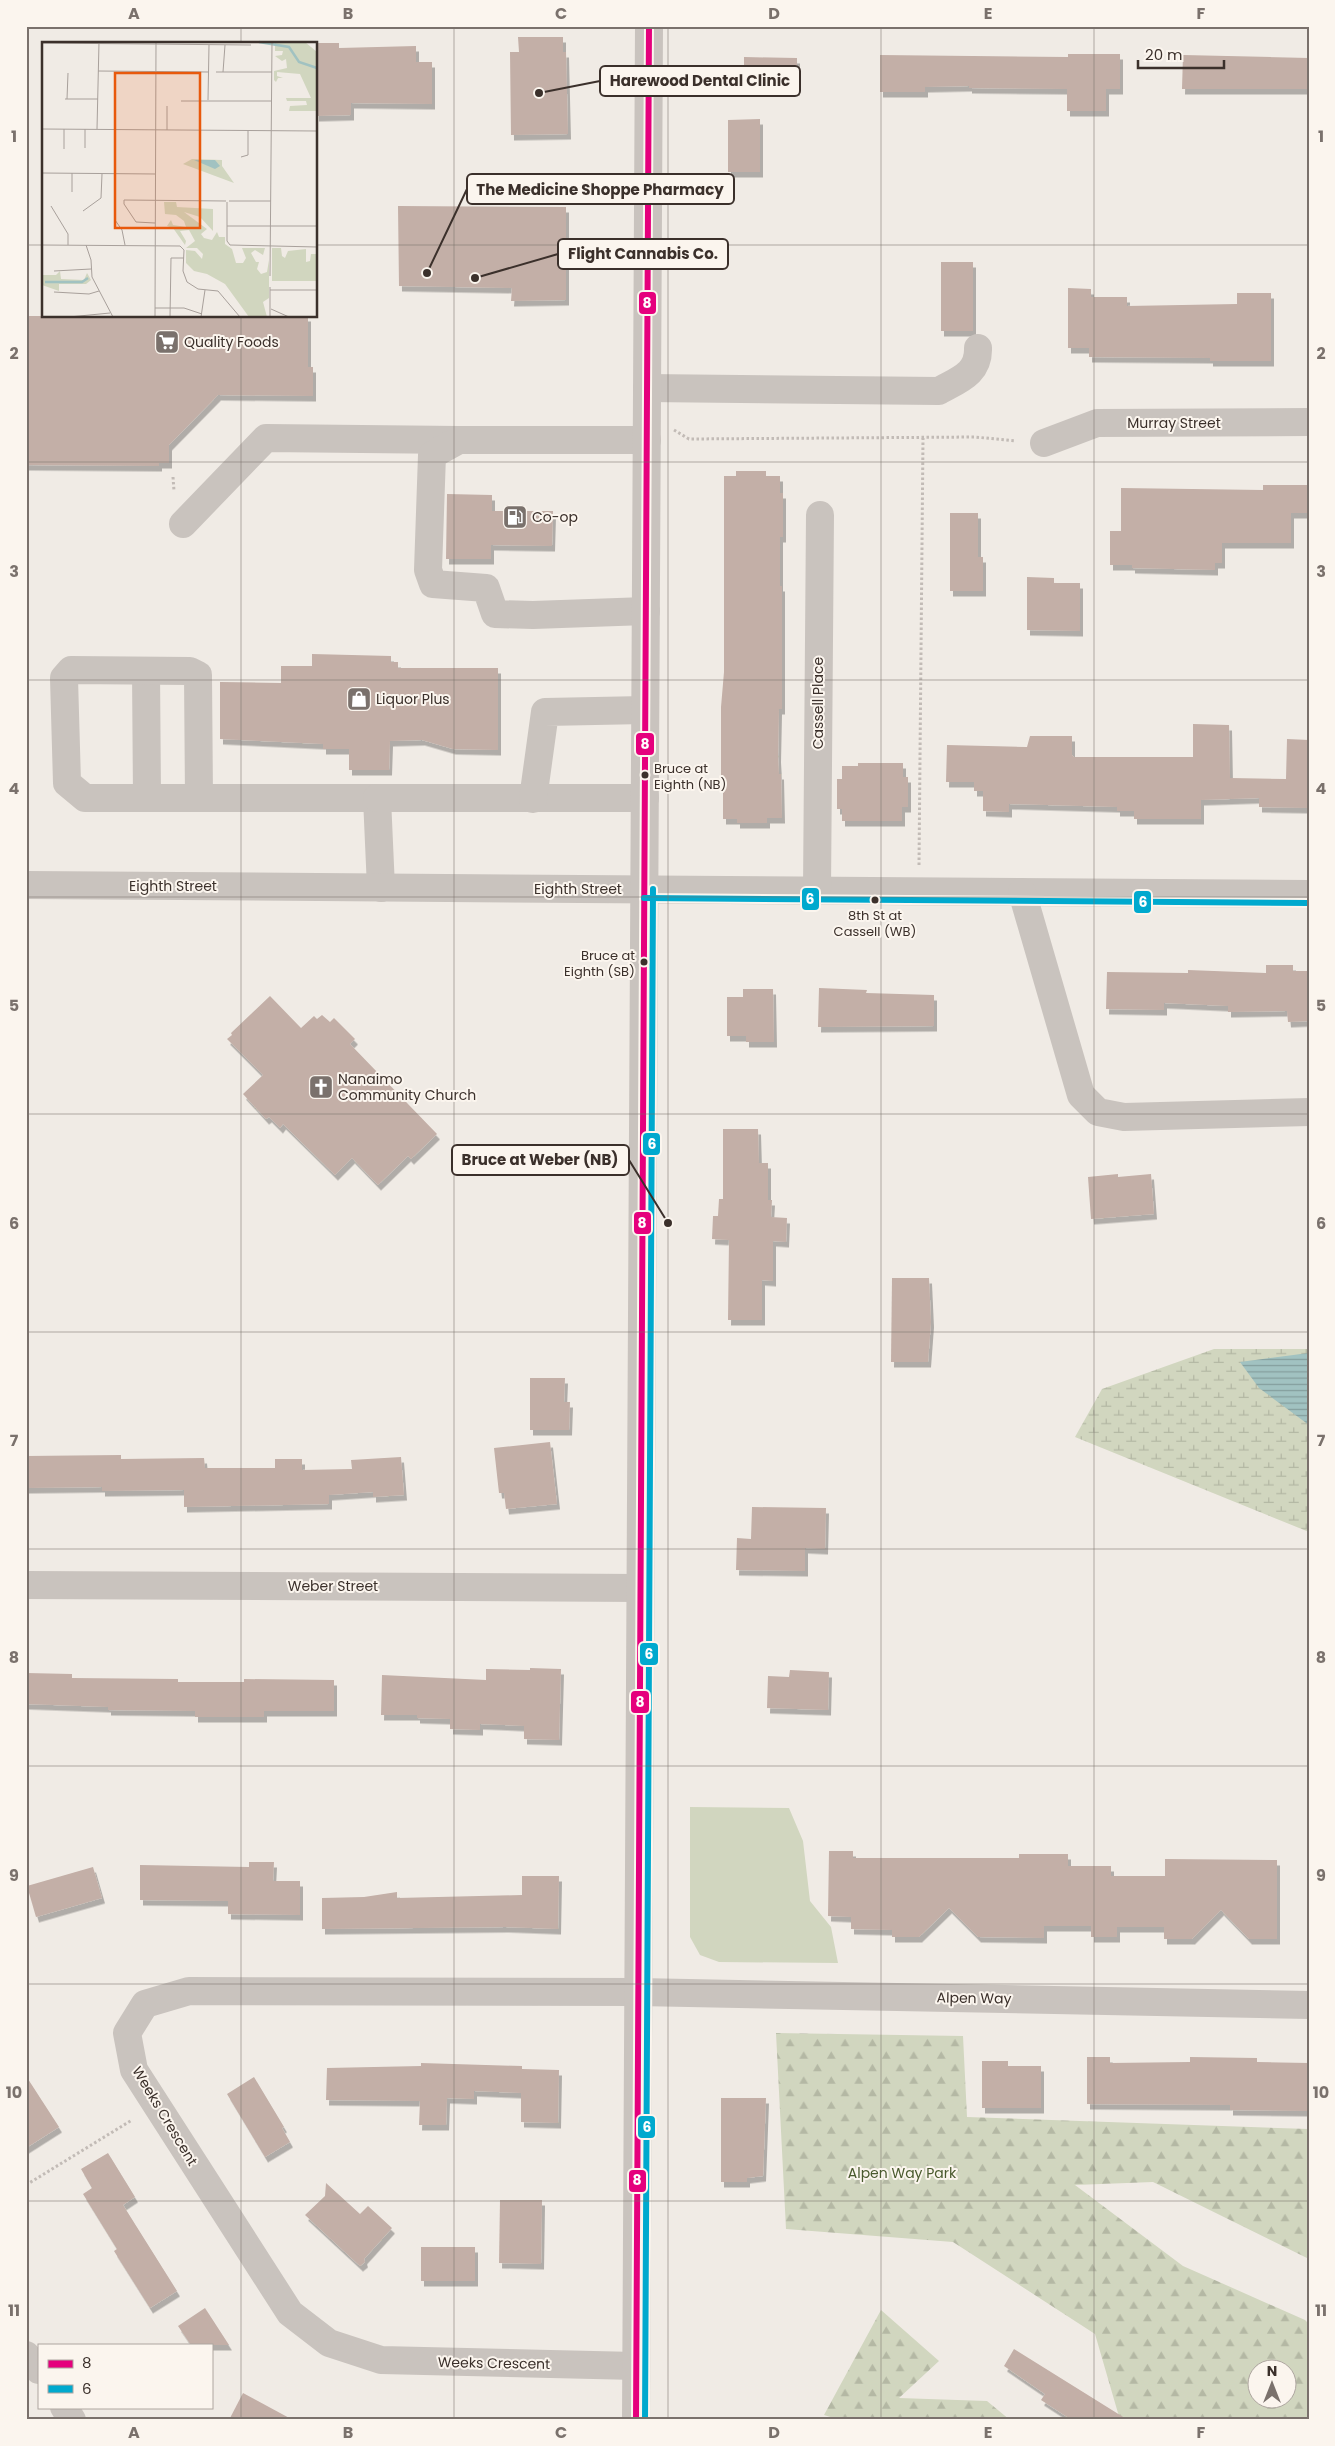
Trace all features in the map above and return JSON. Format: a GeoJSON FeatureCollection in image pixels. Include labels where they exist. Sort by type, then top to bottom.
{"type":"FeatureCollection","features":[{"type":"Feature","properties":{"kind":"street"},"geometry":{"type":"LineString","coordinates":[[636,2420],[646,611],[658,434],[647,388],[649,26]]}},
{"type":"Feature","properties":{"kind":"street"},"geometry":{"type":"LineString","coordinates":[[647,388],[939,391],[969,374],[978,360],[978,348]]}},
{"type":"Feature","properties":{"kind":"street","name":"Murray Street"},"geometry":{"type":"LineString","coordinates":[[1044,443],[1097,423],[1309,422]]}},
{"type":"Feature","properties":{"kind":"street"},"geometry":{"type":"LineString","coordinates":[[183,524],[266,438],[459,440],[658,434]]}},
{"type":"Feature","properties":{"kind":"street"},"geometry":{"type":"LineString","coordinates":[[459,440],[432,455],[428,570],[433,584],[486,588],[495,614],[533,615],[646,611]]}},
{"type":"Feature","properties":{"kind":"street","name":"Cassell Place"},"geometry":{"type":"LineString","coordinates":[[817,890],[820,515]]}},
{"type":"Feature","properties":{"kind":"street"},"geometry":{"type":"LineString","coordinates":[[199,798],[198,675],[190,671],[72,670],[64,678],[67,783],[85,798],[533,799],[645,798]]}},
{"type":"Feature","properties":{"kind":"street"},"geometry":{"type":"LineString","coordinates":[[146,670],[147,798]]}},
{"type":"Feature","properties":{"kind":"street"},"geometry":{"type":"LineString","coordinates":[[533,799],[545,712],[645,710]]}},
{"type":"Feature","properties":{"kind":"street"},"geometry":{"type":"LineString","coordinates":[[377,798],[381,888]]}},
{"type":"Feature","properties":{"kind":"street","name":"Eighth Street"},"geometry":{"type":"LineString","coordinates":[[26,885],[1309,894]]}},
{"type":"Feature","properties":{"kind":"street"},"geometry":{"type":"LineString","coordinates":[[1022,892],[1081,1095],[1098,1112],[1124,1117],[1309,1112]]}},
{"type":"Feature","properties":{"kind":"street","name":"Weber Street"},"geometry":{"type":"LineString","coordinates":[[26,1585],[640,1588]]}},
{"type":"Feature","properties":{"kind":"street","name":"Weeks Crescent"},"geometry":{"type":"LineString","coordinates":[[636,2366],[381,2360],[329,2342],[290,2313],[134,2070],[127,2033],[146,2004],[189,1991],[638,1992]]}},
{"type":"Feature","properties":{"kind":"street","name":"Alpen Way"},"geometry":{"type":"LineString","coordinates":[[638,1992],[1309,2005]]}},
{"type":"Feature","properties":{"kind":"street"},"geometry":{"type":"LineString","coordinates":[[26,2355],[38,2369]]}},
{"type":"Feature","properties":{"kind":"street"},"geometry":{"type":"LineString","coordinates":[[65,2408],[72,2420]]}},
{"type":"Feature","properties":{"kind":"path"},"geometry":{"type":"LineString","coordinates":[[658,434],[689,439],[976,437],[1044,443]]}},
{"type":"Feature","properties":{"kind":"path"},"geometry":{"type":"LineString","coordinates":[[919,891],[923,438]]}},
{"type":"Feature","properties":{"kind":"path"},"geometry":{"type":"LineString","coordinates":[[26,2185],[156,2105]]}},
{"type":"Feature","properties":{"kind":"green space"},"geometry":{"type":"Polygon","coordinates":[[[1214,1349],[1309,1349],[1309,1532],[1075,1437],[1102,1389],[1214,1349]]]}},
{"type":"Feature","properties":{"kind":"green space"},"geometry":{"type":"Polygon","coordinates":[[[690,1807],[789,1808],[803,1841],[810,1901],[831,1927],[838,1963],[719,1962],[700,1955],[690,1937],[690,1807]]]}},
{"type":"Feature","properties":{"kind":"green space","name":"Alpen Way Park"},"geometry":{"type":"Polygon","coordinates":[[[776,2033],[963,2036],[967,2117],[1309,2129],[1309,2259],[1153,2182],[1075,2185],[1183,2266],[1305,2320],[1309,2324],[1309,2420],[1120,2420],[1095,2334],[953,2242],[786,2229],[776,2033]]]}},
{"type":"Feature","properties":{"kind":"green space"},"geometry":{"type":"Polygon","coordinates":[[[881,2310],[939,2361],[899,2398],[987,2401],[1010,2420],[840,2420],[824,2415],[881,2310]]]}},
{"type":"Feature","properties":{"kind":"water"},"geometry":{"type":"Polygon","coordinates":[[[1309,1353],[1309,1425],[1259,1388],[1240,1362],[1309,1353]]]}},
{"type":"Feature","properties":{"kind":"building"},"geometry":{"type":"Polygon","coordinates":[[[518,37],[563,37],[563,52],[566,52],[568,134],[511,135],[510,52],[519,52],[518,37]]]}},
{"type":"Feature","properties":{"kind":"building"},"geometry":{"type":"Polygon","coordinates":[[[318,43],[339,43],[339,48],[416,46],[416,62],[432,62],[432,104],[351,103],[351,115],[318,116],[318,43]]]}},
{"type":"Feature","properties":{"kind":"building"},"geometry":{"type":"Polygon","coordinates":[[[1068,54],[1120,54],[1120,89],[1106,89],[1106,111],[1067,111],[1067,89],[969,88],[969,86],[925,87],[925,92],[880,92],[880,55],[1068,57],[1068,54]]]}},
{"type":"Feature","properties":{"kind":"building"},"geometry":{"type":"Polygon","coordinates":[[[1183,55],[1309,58],[1309,89],[1182,89],[1183,55]]]}},
{"type":"Feature","properties":{"kind":"building"},"geometry":{"type":"Polygon","coordinates":[[[744,57],[797,58],[797,90],[744,88],[744,57]]]}},
{"type":"Feature","properties":{"kind":"building"},"geometry":{"type":"Polygon","coordinates":[[[760,119],[760,172],[728,172],[728,120],[760,119]]]}},
{"type":"Feature","properties":{"kind":"building"},"geometry":{"type":"Polygon","coordinates":[[[398,206],[566,207],[566,300],[511,301],[512,288],[399,286],[398,206]]]}},
{"type":"Feature","properties":{"kind":"building"},"geometry":{"type":"Polygon","coordinates":[[[941,262],[973,262],[973,331],[941,331],[941,262]]]}},
{"type":"Feature","properties":{"kind":"building"},"geometry":{"type":"Polygon","coordinates":[[[1068,288],[1091,289],[1091,297],[1127,297],[1127,306],[1237,304],[1237,293],[1271,293],[1271,361],[1210,361],[1210,358],[1089,357],[1089,348],[1068,348],[1068,288]]]}},
{"type":"Feature","properties":{"kind":"building","name":"Quality Foods"},"geometry":{"type":"Polygon","coordinates":[[[26,316],[42,316],[42,318],[308,318],[308,367],[313,367],[313,396],[218,395],[169,445],[169,463],[159,463],[159,466],[26,465],[26,316]]]}},
{"type":"Feature","properties":{"kind":"building"},"geometry":{"type":"Polygon","coordinates":[[[736,471],[766,471],[766,476],[780,476],[780,493],[783,493],[783,537],[780,537],[782,709],[779,709],[778,757],[779,774],[781,774],[782,818],[767,818],[767,823],[737,823],[737,819],[723,819],[721,707],[724,672],[724,476],[736,476],[736,471]]]}},
{"type":"Feature","properties":{"kind":"building"},"geometry":{"type":"Polygon","coordinates":[[[1263,485],[1309,485],[1309,513],[1291,513],[1291,543],[1222,543],[1222,563],[1215,563],[1215,570],[1132,568],[1132,565],[1110,565],[1110,531],[1121,531],[1121,488],[1263,490],[1263,485]]]}},
{"type":"Feature","properties":{"kind":"building"},"geometry":{"type":"Polygon","coordinates":[[[447,494],[492,495],[492,511],[553,511],[552,546],[491,545],[491,559],[446,559],[447,494]]]}},
{"type":"Feature","properties":{"kind":"building"},"geometry":{"type":"Polygon","coordinates":[[[950,513],[978,513],[978,557],[983,557],[983,591],[950,591],[950,513]]]}},
{"type":"Feature","properties":{"kind":"building"},"geometry":{"type":"Polygon","coordinates":[[[1027,577],[1054,578],[1054,583],[1080,583],[1080,631],[1027,630],[1027,577]]]}},
{"type":"Feature","properties":{"kind":"building","name":"Liquor Plus"},"geometry":{"type":"Polygon","coordinates":[[[312,654],[391,656],[391,662],[398,662],[398,668],[498,668],[498,750],[453,749],[422,740],[390,741],[389,770],[349,770],[349,749],[323,749],[323,744],[220,739],[220,682],[281,683],[281,666],[312,666],[312,654]]]}},
{"type":"Feature","properties":{"kind":"building"},"geometry":{"type":"Polygon","coordinates":[[[1193,724],[1229,725],[1230,778],[1286,779],[1287,739],[1309,740],[1309,808],[1259,807],[1259,798],[1201,800],[1201,819],[1134,819],[1134,811],[1117,811],[1117,807],[1009,804],[1009,812],[983,811],[983,791],[974,791],[974,782],[946,782],[947,745],[1027,747],[1030,736],[1072,736],[1072,755],[1074,757],[1193,757],[1193,724]]]}},
{"type":"Feature","properties":{"kind":"building"},"geometry":{"type":"Polygon","coordinates":[[[858,763],[903,763],[903,777],[908,777],[908,807],[902,807],[902,821],[842,821],[842,809],[837,809],[837,779],[842,779],[842,766],[858,766],[858,763]]]}},
{"type":"Feature","properties":{"kind":"building"},"geometry":{"type":"Polygon","coordinates":[[[1266,965],[1293,965],[1293,971],[1309,971],[1309,1021],[1288,1022],[1287,1011],[1228,1012],[1228,1006],[1164,1003],[1164,1010],[1106,1009],[1107,972],[1188,973],[1188,970],[1266,973],[1266,965]]]}},
{"type":"Feature","properties":{"kind":"building"},"geometry":{"type":"Polygon","coordinates":[[[819,988],[867,990],[866,993],[934,995],[934,1026],[818,1027],[819,988]]]}},
{"type":"Feature","properties":{"kind":"building"},"geometry":{"type":"Polygon","coordinates":[[[743,989],[773,989],[774,1042],[746,1042],[746,1036],[727,1036],[727,997],[743,997],[743,989]]]}},
{"type":"Feature","properties":{"kind":"building","name":"Nanaimo Community Church"},"geometry":{"type":"Polygon","coordinates":[[[270,996],[301,1028],[314,1016],[317,1019],[322,1015],[330,1022],[334,1018],[355,1039],[350,1044],[437,1134],[411,1159],[408,1156],[378,1185],[352,1158],[335,1175],[283,1124],[280,1128],[269,1117],[266,1119],[243,1094],[263,1075],[227,1039],[270,996]]]}},
{"type":"Feature","properties":{"kind":"building"},"geometry":{"type":"Polygon","coordinates":[[[723,1129],[758,1129],[759,1163],[768,1163],[768,1200],[772,1200],[771,1217],[787,1218],[786,1242],[773,1241],[773,1281],[762,1280],[762,1320],[728,1320],[729,1240],[712,1239],[713,1216],[718,1216],[719,1199],[723,1199],[723,1129]]]}},
{"type":"Feature","properties":{"kind":"building"},"geometry":{"type":"Polygon","coordinates":[[[1118,1174],[1118,1177],[1151,1174],[1154,1214],[1091,1219],[1088,1177],[1118,1174]]]}},
{"type":"Feature","properties":{"kind":"building"},"geometry":{"type":"Polygon","coordinates":[[[892,1278],[929,1278],[931,1322],[928,1362],[891,1362],[892,1278]]]}},
{"type":"Feature","properties":{"kind":"building"},"geometry":{"type":"Polygon","coordinates":[[[530,1378],[565,1378],[564,1402],[570,1402],[569,1430],[530,1430],[530,1378]]]}},
{"type":"Feature","properties":{"kind":"building"},"geometry":{"type":"Polygon","coordinates":[[[550,1442],[557,1504],[506,1509],[504,1493],[499,1493],[494,1448],[550,1442]]]}},
{"type":"Feature","properties":{"kind":"building"},"geometry":{"type":"Polygon","coordinates":[[[121,1455],[121,1459],[204,1458],[205,1468],[275,1468],[275,1459],[302,1459],[302,1470],[352,1469],[351,1460],[401,1457],[404,1495],[373,1497],[373,1492],[329,1495],[329,1504],[184,1507],[184,1490],[102,1491],[102,1487],[26,1488],[26,1456],[121,1455]]]}},
{"type":"Feature","properties":{"kind":"building"},"geometry":{"type":"Polygon","coordinates":[[[752,1507],[826,1508],[825,1549],[805,1548],[805,1571],[736,1570],[737,1538],[751,1539],[752,1507]]]}},
{"type":"Feature","properties":{"kind":"building"},"geometry":{"type":"Polygon","coordinates":[[[530,1668],[561,1669],[559,1740],[524,1739],[524,1726],[480,1724],[480,1730],[450,1729],[450,1719],[417,1718],[417,1715],[381,1715],[382,1675],[486,1680],[486,1669],[530,1670],[530,1668]]]}},
{"type":"Feature","properties":{"kind":"building"},"geometry":{"type":"Polygon","coordinates":[[[790,1670],[829,1672],[828,1710],[767,1708],[768,1676],[789,1677],[790,1670]]]}},
{"type":"Feature","properties":{"kind":"building"},"geometry":{"type":"Polygon","coordinates":[[[26,1673],[72,1674],[72,1678],[178,1679],[178,1682],[244,1682],[244,1679],[334,1680],[334,1711],[264,1711],[264,1717],[195,1717],[195,1711],[108,1710],[108,1707],[26,1704],[26,1673]]]}},
{"type":"Feature","properties":{"kind":"building"},"geometry":{"type":"Polygon","coordinates":[[[829,1851],[853,1851],[853,1858],[1019,1858],[1019,1854],[1068,1854],[1068,1866],[1111,1866],[1111,1876],[1165,1876],[1165,1859],[1277,1860],[1277,1939],[1249,1939],[1221,1910],[1192,1939],[1164,1939],[1164,1927],[1117,1927],[1117,1937],[1091,1937],[1091,1926],[1044,1926],[1044,1938],[978,1937],[949,1908],[919,1937],[892,1937],[892,1930],[851,1929],[851,1917],[828,1916],[829,1851]]]}},
{"type":"Feature","properties":{"kind":"building"},"geometry":{"type":"Polygon","coordinates":[[[249,1862],[274,1862],[273,1881],[300,1881],[300,1915],[228,1914],[228,1901],[140,1900],[140,1865],[249,1867],[249,1862]]]}},
{"type":"Feature","properties":{"kind":"building"},"geometry":{"type":"Polygon","coordinates":[[[93,1867],[102,1898],[36,1917],[27,1886],[93,1867]]]}},
{"type":"Feature","properties":{"kind":"building"},"geometry":{"type":"Polygon","coordinates":[[[522,1876],[559,1876],[558,1929],[506,1927],[322,1929],[322,1898],[364,1897],[397,1892],[397,1898],[522,1895],[522,1876]]]}},
{"type":"Feature","properties":{"kind":"building"},"geometry":{"type":"Polygon","coordinates":[[[1087,2057],[1110,2057],[1110,2063],[1190,2062],[1190,2057],[1257,2058],[1257,2062],[1309,2063],[1309,2111],[1230,2110],[1230,2105],[1087,2104],[1087,2057]]]}},
{"type":"Feature","properties":{"kind":"building"},"geometry":{"type":"Polygon","coordinates":[[[982,2061],[1008,2061],[1008,2066],[1041,2066],[1041,2108],[982,2108],[982,2061]]]}},
{"type":"Feature","properties":{"kind":"building"},"geometry":{"type":"Polygon","coordinates":[[[421,2063],[522,2066],[522,2069],[559,2070],[558,2123],[521,2122],[521,2093],[474,2091],[474,2099],[447,2098],[446,2125],[419,2125],[420,2101],[326,2100],[327,2068],[421,2066],[421,2063]]]}},
{"type":"Feature","properties":{"kind":"building"},"geometry":{"type":"Polygon","coordinates":[[[26,2076],[59,2127],[26,2148],[26,2076]]]}},
{"type":"Feature","properties":{"kind":"building"},"geometry":{"type":"Polygon","coordinates":[[[254,2077],[284,2127],[282,2128],[290,2142],[265,2157],[227,2094],[254,2077]]]}},
{"type":"Feature","properties":{"kind":"building"},"geometry":{"type":"Polygon","coordinates":[[[721,2098],[766,2098],[763,2176],[747,2178],[747,2182],[721,2182],[721,2098]]]}},
{"type":"Feature","properties":{"kind":"building"},"geometry":{"type":"Polygon","coordinates":[[[108,2153],[135,2197],[123,2205],[177,2291],[150,2308],[114,2251],[117,2249],[83,2194],[92,2188],[81,2169],[108,2153]]]}},
{"type":"Feature","properties":{"kind":"building"},"geometry":{"type":"Polygon","coordinates":[[[326,2183],[360,2214],[368,2206],[392,2228],[360,2266],[305,2215],[325,2196],[326,2183]]]}},
{"type":"Feature","properties":{"kind":"building"},"geometry":{"type":"Polygon","coordinates":[[[500,2200],[542,2200],[541,2264],[499,2263],[500,2200]]]}},
{"type":"Feature","properties":{"kind":"building"},"geometry":{"type":"Polygon","coordinates":[[[421,2247],[475,2247],[475,2281],[421,2281],[421,2247]]]}},
{"type":"Feature","properties":{"kind":"building"},"geometry":{"type":"Polygon","coordinates":[[[205,2308],[229,2345],[190,2344],[178,2326],[205,2308]]]}},
{"type":"Feature","properties":{"kind":"building"},"geometry":{"type":"Polygon","coordinates":[[[1014,2349],[1128,2420],[1072,2420],[1041,2400],[1045,2394],[1004,2366],[1014,2349]]]}},
{"type":"Feature","properties":{"kind":"building"},"geometry":{"type":"Polygon","coordinates":[[[243,2393],[293,2420],[229,2420],[243,2393]]]}},
{"type":"Feature","properties":{"kind":"transit line","name":"8"},"geometry":{"type":"LineString","coordinates":[[636,2420],[649,26]]}},
{"type":"Feature","properties":{"kind":"transit line","name":"6"},"geometry":{"type":"LineString","coordinates":[[645,2420],[653,889]]}},
{"type":"Feature","properties":{"kind":"transit line","name":"6"},"geometry":{"type":"LineString","coordinates":[[644,898],[1309,903]]}},
{"type":"Feature","properties":{"kind":"place","name":"Harewood Dental Clinic"},"geometry":{"type":"Point","coordinates":[539,93]}},
{"type":"Feature","properties":{"kind":"place","name":"The Medicine Shoppe Pharmacy"},"geometry":{"type":"Point","coordinates":[427,273]}},
{"type":"Feature","properties":{"kind":"place","name":"Flight Cannabis Co."},"geometry":{"type":"Point","coordinates":[475,278]}},
{"type":"Feature","properties":{"kind":"place","name":"Quality Foods"},"geometry":{"type":"Point","coordinates":[167,342]}},
{"type":"Feature","properties":{"kind":"place","name":"Co-op"},"geometry":{"type":"Point","coordinates":[515,517]}},
{"type":"Feature","properties":{"kind":"place","name":"Liquor Plus"},"geometry":{"type":"Point","coordinates":[359,699]}},
{"type":"Feature","properties":{"kind":"place","name":"Bruce at Eighth (NB)"},"geometry":{"type":"Point","coordinates":[645,775]}},
{"type":"Feature","properties":{"kind":"place","name":"8th St at Cassell (WB)"},"geometry":{"type":"Point","coordinates":[875,900]}},
{"type":"Feature","properties":{"kind":"place","name":"Bruce at Eighth (SB)"},"geometry":{"type":"Point","coordinates":[644,962]}},
{"type":"Feature","properties":{"kind":"place","name":"Nanaimo Community Church"},"geometry":{"type":"Point","coordinates":[321,1087]}},
{"type":"Feature","properties":{"kind":"place","name":"Bruce at Weber (NB)"},"geometry":{"type":"Point","coordinates":[668,1223]}}]}
